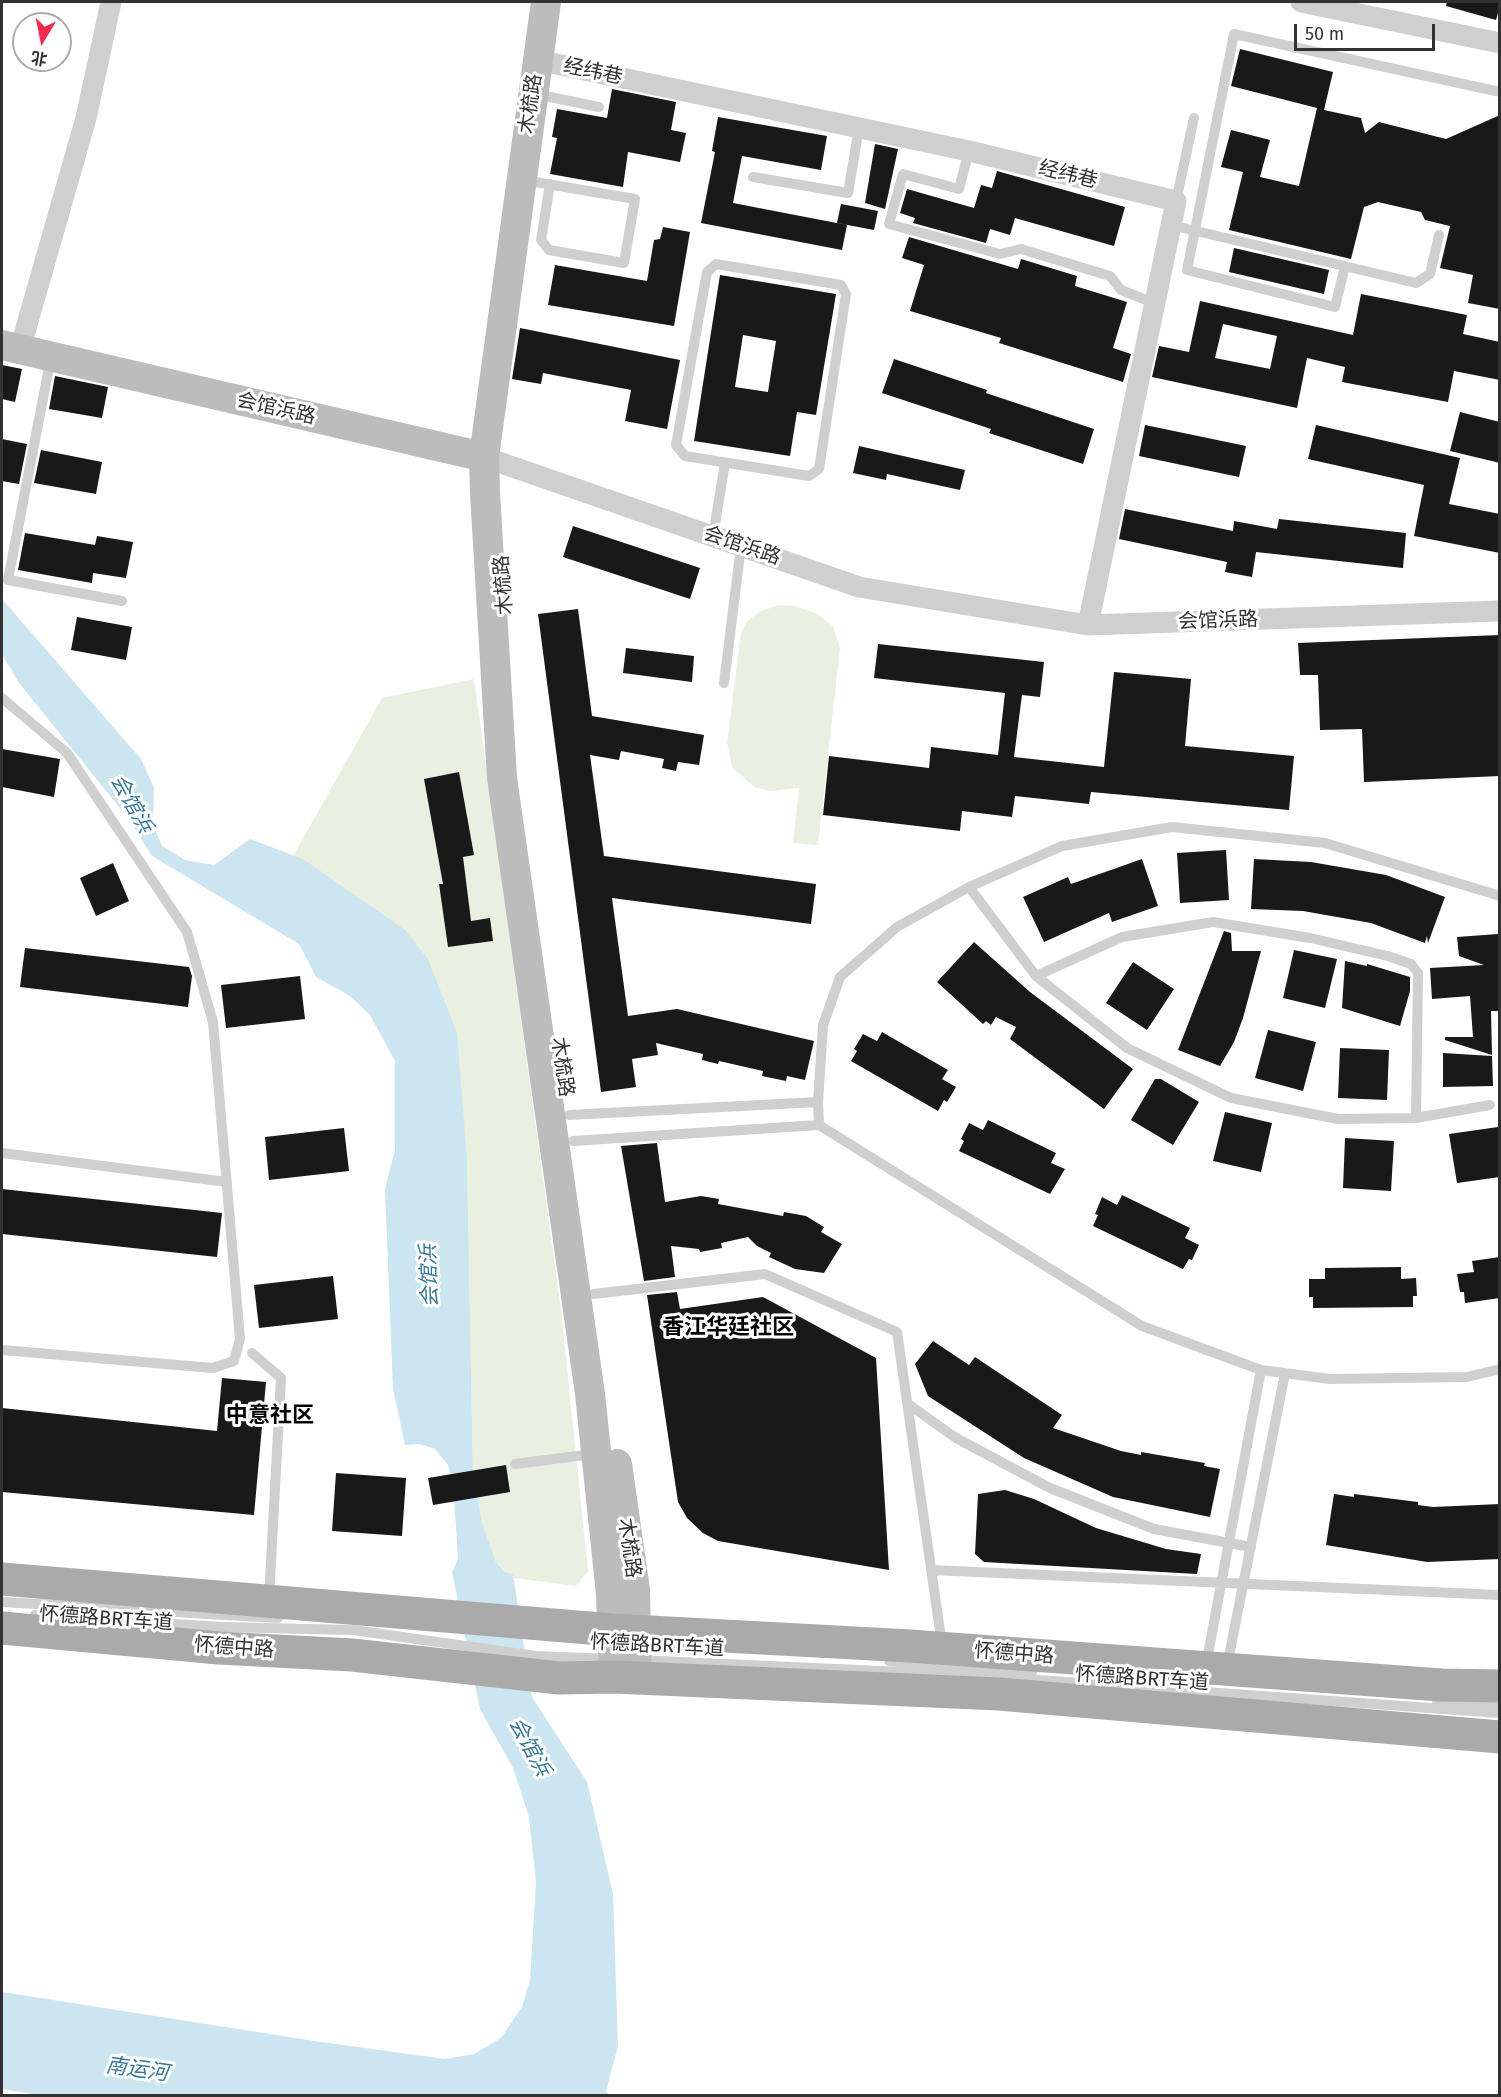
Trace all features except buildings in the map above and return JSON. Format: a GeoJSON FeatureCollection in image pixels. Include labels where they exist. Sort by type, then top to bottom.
{"type":"FeatureCollection","features":[{"type":"Feature","properties":{"kind":"main road"},"geometry":{"type":"LineString","coordinates":[[2,1579],[269,1601],[460,1643]]}},
{"type":"Feature","properties":{"kind":"main road","name":"怀德中路"},"geometry":{"type":"LineString","coordinates":[[2,1628],[219,1648],[352,1655],[460,1643],[528,1622],[625,1651],[999,1694],[1500,1737]]}},
{"type":"Feature","properties":{"kind":"main road","name":"怀德中路"},"geometry":{"type":"LineString","coordinates":[[460,1643],[535,1665],[560,1678],[625,1651],[685,1632],[1442,1685],[1500,1686]]}},
{"type":"Feature","properties":{"kind":"street"},"geometry":{"type":"LineString","coordinates":[[11,347],[86,118],[111,2]]}},
{"type":"Feature","properties":{"kind":"street","name":"木梳路"},"geometry":{"type":"LineString","coordinates":[[546,2],[532,94],[535,182],[484,457],[502,778],[554,1131],[597,1454],[611,1594],[625,1651]]}},
{"type":"Feature","properties":{"kind":"street"},"geometry":{"type":"LineString","coordinates":[[1301,2],[1500,43]]}},
{"type":"Feature","properties":{"kind":"street","name":"经纬巷"},"geometry":{"type":"LineString","coordinates":[[537,60],[969,151],[1176,201]]}},
{"type":"Feature","properties":{"kind":"street"},"geometry":{"type":"LineString","coordinates":[[1088,625],[1176,201]]}},
{"type":"Feature","properties":{"kind":"street","name":"会馆浜路"},"geometry":{"type":"LineString","coordinates":[[11,347],[484,457],[859,587],[1088,625],[1500,611]]}},
{"type":"Feature","properties":{"kind":"street","name":"木梳路"},"geometry":{"type":"LineString","coordinates":[[484,457],[498,494],[512,705],[635,1590],[625,1651]]}},
{"type":"Feature","properties":{"kind":"lane"},"geometry":{"type":"LineString","coordinates":[[1345,266],[1335,307],[1187,270],[1234,34],[1500,92]]}},
{"type":"Feature","properties":{"kind":"lane"},"geometry":{"type":"LineString","coordinates":[[532,94],[599,107]]}},
{"type":"Feature","properties":{"kind":"lane"},"geometry":{"type":"LineString","coordinates":[[1176,201],[1194,118]]}},
{"type":"Feature","properties":{"kind":"lane"},"geometry":{"type":"LineString","coordinates":[[753,177],[848,193],[859,128]]}},
{"type":"Feature","properties":{"kind":"lane"},"geometry":{"type":"LineString","coordinates":[[969,151],[959,189],[903,174],[889,224],[1000,254],[1021,249],[1110,276],[1121,290],[1154,303]]}},
{"type":"Feature","properties":{"kind":"lane"},"geometry":{"type":"LineString","coordinates":[[535,182],[635,199],[624,263],[549,250],[541,240],[535,182]]}},
{"type":"Feature","properties":{"kind":"lane"},"geometry":{"type":"LineString","coordinates":[[1171,225],[1416,283],[1430,274],[1439,235]]}},
{"type":"Feature","properties":{"kind":"lane"},"geometry":{"type":"LineString","coordinates":[[716,264],[841,285],[846,294],[819,469],[809,476],[724,463],[685,456],[676,444],[707,272],[716,264]]}},
{"type":"Feature","properties":{"kind":"lane"},"geometry":{"type":"LineString","coordinates":[[51,357],[8,580],[122,601]]}},
{"type":"Feature","properties":{"kind":"lane"},"geometry":{"type":"LineString","coordinates":[[713,536],[724,463]]}},
{"type":"Feature","properties":{"kind":"lane"},"geometry":{"type":"LineString","coordinates":[[724,683],[741,546]]}},
{"type":"Feature","properties":{"kind":"lane"},"geometry":{"type":"LineString","coordinates":[[2,698],[67,753],[187,932],[213,1022],[240,1339],[234,1361],[213,1368],[2,1350]]}},
{"type":"Feature","properties":{"kind":"lane"},"geometry":{"type":"LineString","coordinates":[[819,1125],[818,1102],[823,1025],[840,977],[897,927],[969,887],[1062,846],[1172,827],[1324,843],[1500,896]]}},
{"type":"Feature","properties":{"kind":"lane"},"geometry":{"type":"LineString","coordinates":[[969,887],[1036,976],[1126,1048],[1231,1098],[1338,1119],[1416,1118],[1490,1105]]}},
{"type":"Feature","properties":{"kind":"lane"},"geometry":{"type":"LineString","coordinates":[[1036,976],[1122,937],[1213,922],[1310,938],[1388,956],[1410,964],[1419,973],[1416,1118]]}},
{"type":"Feature","properties":{"kind":"lane"},"geometry":{"type":"LineString","coordinates":[[571,1128],[818,1102]]}},
{"type":"Feature","properties":{"kind":"lane"},"geometry":{"type":"LineString","coordinates":[[571,1128],[819,1125],[1142,1326],[1261,1370],[1330,1379],[1467,1377],[1500,1369]]}},
{"type":"Feature","properties":{"kind":"lane"},"geometry":{"type":"LineString","coordinates":[[2,1154],[227,1182]]}},
{"type":"Feature","properties":{"kind":"lane"},"geometry":{"type":"LineString","coordinates":[[594,1294],[765,1274],[897,1332],[943,1649]]}},
{"type":"Feature","properties":{"kind":"lane"},"geometry":{"type":"LineString","coordinates":[[252,1353],[281,1378],[269,1601]]}},
{"type":"Feature","properties":{"kind":"lane"},"geometry":{"type":"LineString","coordinates":[[1216,1669],[1221,1583],[1261,1370]]}},
{"type":"Feature","properties":{"kind":"lane"},"geometry":{"type":"LineString","coordinates":[[1216,1669],[1243,1584],[1285,1373]]}},
{"type":"Feature","properties":{"kind":"lane"},"geometry":{"type":"LineString","coordinates":[[908,1404],[956,1438],[1050,1488],[1154,1528],[1251,1547]]}},
{"type":"Feature","properties":{"kind":"lane"},"geometry":{"type":"LineString","coordinates":[[515,1464],[597,1454]]}},
{"type":"Feature","properties":{"kind":"lane"},"geometry":{"type":"LineString","coordinates":[[931,1570],[1500,1595]]}},
{"type":"Feature","properties":{"kind":"lane","name":"怀德路BRT车道"},"geometry":{"type":"LineString","coordinates":[[2,1602],[220,1616],[354,1620],[400,1625]]}},
{"type":"Feature","properties":{"kind":"lane","name":"怀德路BRT车道"},"geometry":{"type":"LineString","coordinates":[[2,1613],[220,1627],[353,1630],[460,1643]]}},
{"type":"Feature","properties":{"kind":"lane","name":"怀德路BRT车道"},"geometry":{"type":"LineString","coordinates":[[625,1651],[1500,1713]]}},
{"type":"Feature","properties":{"kind":"lane","name":"怀德路BRT车道"},"geometry":{"type":"LineString","coordinates":[[824,1656],[1500,1703]]}},
{"type":"Feature","properties":{"kind":"green space"},"geometry":{"type":"Polygon","coordinates":[[[779,605],[795,606],[817,614],[833,626],[840,648],[818,845],[793,843],[799,788],[769,791],[754,787],[732,767],[727,743],[741,633],[748,620],[761,611],[779,605]]]}},
{"type":"Feature","properties":{"kind":"green space"},"geometry":{"type":"Polygon","coordinates":[[[474,679],[561,1310],[588,1571],[576,1586],[514,1578],[513,1574],[506,1572],[496,1562],[482,1522],[473,1475],[467,1158],[303,859],[293,856],[382,698],[474,679]]]}},
{"type":"Feature","properties":{"kind":"water"},"geometry":{"type":"Polygon","coordinates":[[[2,599],[141,759],[154,788],[153,825],[162,846],[185,860],[214,865],[250,839],[303,859],[405,930],[428,959],[457,1033],[467,1158],[473,1476],[482,1522],[496,1562],[505,1572],[513,1574],[532,1697],[587,1782],[613,1894],[618,2046],[606,2091],[609,2095],[45,2096],[2,2089],[2,1992],[445,2059],[474,2054],[501,2038],[522,2007],[530,1980],[536,1882],[529,1817],[513,1768],[480,1709],[452,1572],[458,1559],[453,1483],[448,1465],[435,1449],[420,1444],[405,1445],[393,1389],[385,1189],[395,1150],[395,1061],[370,1015],[350,996],[316,977],[299,944],[152,856],[128,818],[19,683],[2,654],[2,599]]]}},
{"type":"Feature","properties":{"kind":"district","name":"香江华廷社区"},"geometry":{"type":"Point","coordinates":[728,1328]}},
{"type":"Feature","properties":{"kind":"district","name":"中意社区"},"geometry":{"type":"Point","coordinates":[270,1416]}},
{"type":"Feature","properties":{"kind":"water label","name":"会馆浜"},"geometry":{"type":"Point","coordinates":[131,804]}},
{"type":"Feature","properties":{"kind":"water label","name":"会馆浜"},"geometry":{"type":"Point","coordinates":[430,1276]}},
{"type":"Feature","properties":{"kind":"water label","name":"会馆浜"},"geometry":{"type":"Point","coordinates":[529,1747]}},
{"type":"Feature","properties":{"kind":"water label","name":"南运河"},"geometry":{"type":"Point","coordinates":[137,2070]}}]}
